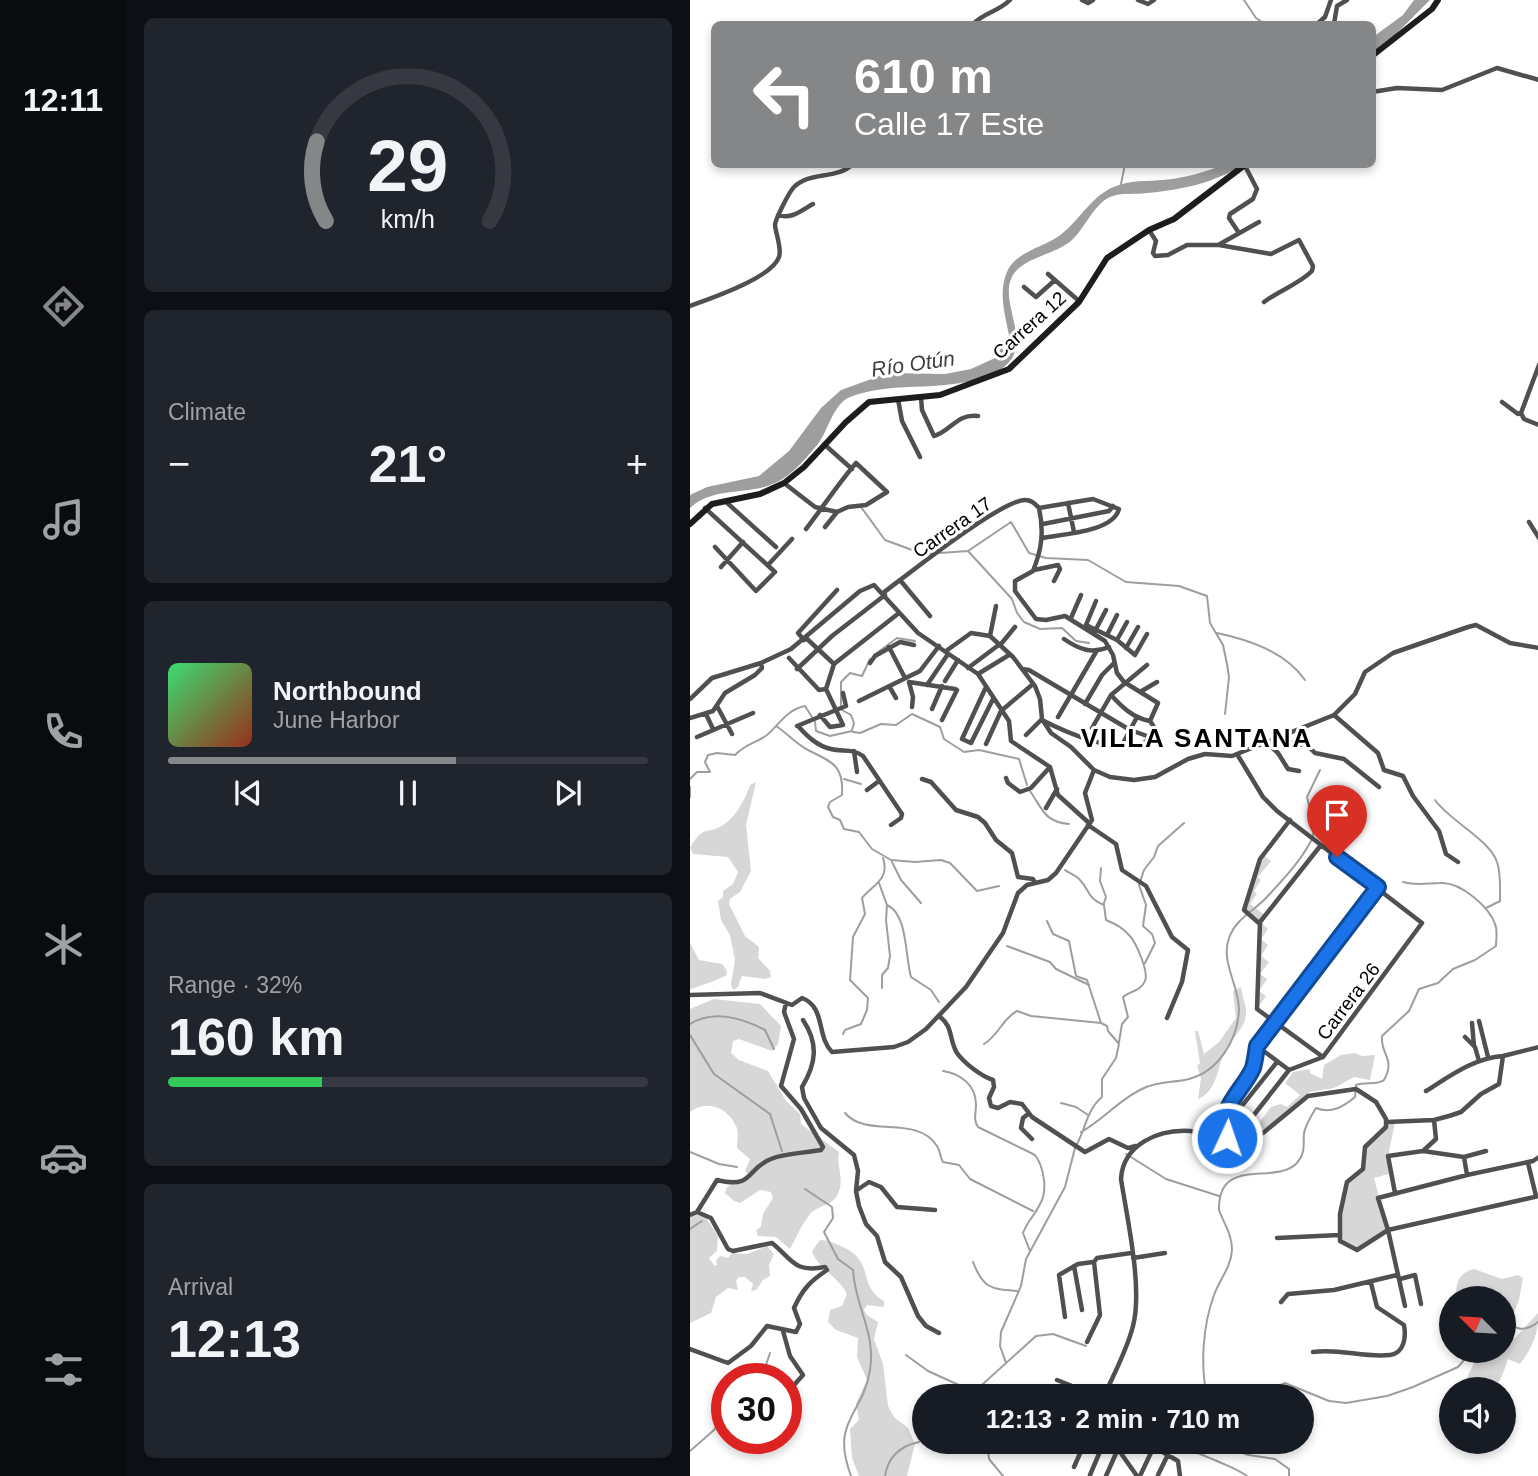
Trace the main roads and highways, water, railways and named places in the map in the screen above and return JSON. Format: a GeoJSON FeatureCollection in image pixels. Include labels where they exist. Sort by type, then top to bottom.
{"type":"FeatureCollection","features":[{"type":"Feature","properties":{"kind":"waterway"},"geometry":{"type":"LineString","coordinates":[[1244,0],[1260,21]]}},
{"type":"Feature","properties":{"kind":"waterway"},"geometry":{"type":"LineString","coordinates":[[1121,184],[1124,168]]}},
{"type":"Feature","properties":{"kind":"waterway"},"geometry":{"type":"LineString","coordinates":[[861,507],[885,540],[923,554],[934,553]]}},
{"type":"Feature","properties":{"kind":"waterway"},"geometry":{"type":"LineString","coordinates":[[940,553],[968,551],[1011,522],[1029,553],[1046,558],[1088,560],[1126,582],[1179,586],[1207,596],[1210,623],[1223,645],[1229,677],[1225,714]]}},
{"type":"Feature","properties":{"kind":"waterway"},"geometry":{"type":"LineString","coordinates":[[968,551],[1012,599],[1024,622],[1040,629],[1062,628],[1076,641],[1089,643]]}},
{"type":"Feature","properties":{"kind":"waterway"},"geometry":{"type":"LineString","coordinates":[[1217,633],[1266,649],[1287,662],[1305,680]]}},
{"type":"Feature","properties":{"kind":"waterway"},"geometry":{"type":"LineString","coordinates":[[874,655],[897,638],[915,641]]}},
{"type":"Feature","properties":{"kind":"waterway"},"geometry":{"type":"LineString","coordinates":[[841,705],[841,682],[850,673],[862,676],[870,659]]}},
{"type":"Feature","properties":{"kind":"waterway"},"geometry":{"type":"LineString","coordinates":[[690,779],[697,772],[710,772],[705,762],[708,755],[735,755],[767,735],[798,708],[805,706],[812,717]]}},
{"type":"Feature","properties":{"kind":"waterway"},"geometry":{"type":"LineString","coordinates":[[842,710],[851,715],[854,723],[852,730]]}},
{"type":"Feature","properties":{"kind":"waterway"},"geometry":{"type":"LineString","coordinates":[[853,732],[860,733],[881,724],[896,725],[912,714],[940,727],[944,739],[964,752],[979,750],[1019,759],[1027,785]]}},
{"type":"Feature","properties":{"kind":"waterway"},"geometry":{"type":"LineString","coordinates":[[815,722],[816,731],[830,736],[852,731]]}},
{"type":"Feature","properties":{"kind":"waterway"},"geometry":{"type":"LineString","coordinates":[[776,726],[804,748],[829,761],[838,770],[842,795],[830,802],[828,807],[844,829],[859,832],[872,849],[891,860],[941,860],[950,863],[977,891],[999,886]]}},
{"type":"Feature","properties":{"kind":"waterway"},"geometry":{"type":"LineString","coordinates":[[1313,836],[1314,826],[1307,797],[1320,770]]}},
{"type":"Feature","properties":{"kind":"waterway"},"geometry":{"type":"LineString","coordinates":[[844,779],[861,784]]}},
{"type":"Feature","properties":{"kind":"waterway"},"geometry":{"type":"LineString","coordinates":[[690,787],[690,797]]}},
{"type":"Feature","properties":{"kind":"waterway"},"geometry":{"type":"LineString","coordinates":[[1030,791],[1049,817],[1069,824]]}},
{"type":"Feature","properties":{"kind":"waterway"},"geometry":{"type":"LineString","coordinates":[[1435,800],[1478,838],[1497,862],[1500,901],[1486,908]]}},
{"type":"Feature","properties":{"kind":"waterway"},"geometry":{"type":"LineString","coordinates":[[1145,963],[1155,943],[1152,934],[1143,926],[1146,905],[1139,885],[1158,846],[1184,823]]}},
{"type":"Feature","properties":{"kind":"waterway"},"geometry":{"type":"LineString","coordinates":[[1081,1132],[1134,1093],[1148,1086],[1200,1075],[1217,1062],[1230,1043],[1238,1022],[1237,993],[1227,956],[1229,938],[1240,921],[1290,872],[1311,841]]}},
{"type":"Feature","properties":{"kind":"waterway"},"geometry":{"type":"LineString","coordinates":[[843,1034],[845,1030],[861,1024],[867,1010],[868,998],[850,980],[853,937],[865,914],[862,898],[883,876],[883,858]]}},
{"type":"Feature","properties":{"kind":"waterway"},"geometry":{"type":"LineString","coordinates":[[892,862],[901,880],[921,903]]}},
{"type":"Feature","properties":{"kind":"waterway"},"geometry":{"type":"LineString","coordinates":[[1101,868],[1100,881],[1106,897],[1104,903]]}},
{"type":"Feature","properties":{"kind":"waterway"},"geometry":{"type":"LineString","coordinates":[[1065,870],[1079,879],[1091,897],[1104,905],[1106,920],[1129,935],[1144,964],[1145,981],[1138,989],[1123,997],[1128,1017],[1122,1024],[1119,1042]]}},
{"type":"Feature","properties":{"kind":"waterway"},"geometry":{"type":"LineString","coordinates":[[1205,1384],[1203,1358],[1207,1319],[1232,1250],[1219,1210],[1221,1193],[1228,1183],[1237,1177],[1275,1172],[1297,1163],[1303,1152],[1305,1130],[1316,1108],[1337,1109],[1355,1097],[1356,1085],[1384,1080],[1388,1062],[1382,1036],[1409,1011],[1419,989],[1438,983],[1453,969],[1475,960],[1496,946],[1496,929],[1492,917],[1481,903],[1465,891],[1449,884],[1403,882]]}},
{"type":"Feature","properties":{"kind":"waterway"},"geometry":{"type":"LineString","coordinates":[[879,883],[887,905],[890,956],[888,968],[882,975],[882,988]]}},
{"type":"Feature","properties":{"kind":"waterway"},"geometry":{"type":"LineString","coordinates":[[887,905],[899,917],[911,977],[931,990],[939,1002]]}},
{"type":"Feature","properties":{"kind":"waterway"},"geometry":{"type":"LineString","coordinates":[[1047,921],[1053,934],[1069,941],[1076,976],[1087,980],[1101,1023],[1107,1026],[1119,1044],[1116,1058],[1102,1079],[1102,1097],[1090,1113],[1077,1144]]}},
{"type":"Feature","properties":{"kind":"waterway"},"geometry":{"type":"LineString","coordinates":[[1007,946],[1050,962],[1056,969],[1089,985]]}},
{"type":"Feature","properties":{"kind":"waterway"},"geometry":{"type":"LineString","coordinates":[[984,1044],[1017,1011],[1031,1016],[1101,1023]]}},
{"type":"Feature","properties":{"kind":"waterway"},"geometry":{"type":"LineString","coordinates":[[690,1024],[699,1019],[718,1016],[737,1019],[765,1030],[774,1049]]}},
{"type":"Feature","properties":{"kind":"waterway"},"geometry":{"type":"LineString","coordinates":[[690,1035],[714,1074],[770,1114],[782,1151]]}},
{"type":"Feature","properties":{"kind":"waterway"},"geometry":{"type":"LineString","coordinates":[[943,1071],[956,1075],[970,1086],[975,1098],[975,1119],[978,1127],[1035,1155],[1038,1160],[1043,1172],[1044,1193],[1023,1233],[1030,1251]]}},
{"type":"Feature","properties":{"kind":"waterway"},"geometry":{"type":"LineString","coordinates":[[1061,1103],[1076,1107],[1088,1115]]}},
{"type":"Feature","properties":{"kind":"waterway"},"geometry":{"type":"LineString","coordinates":[[845,1113],[854,1121],[866,1125],[905,1128],[928,1136],[938,1148],[943,1162],[959,1165],[970,1179],[1033,1211]]}},
{"type":"Feature","properties":{"kind":"waterway"},"geometry":{"type":"LineString","coordinates":[[1006,1363],[1000,1346],[1001,1332],[1021,1286],[1026,1259],[1065,1187],[1075,1148]]}},
{"type":"Feature","properties":{"kind":"waterway"},"geometry":{"type":"LineString","coordinates":[[690,1152],[719,1164],[737,1167]]}},
{"type":"Feature","properties":{"kind":"waterway"},"geometry":{"type":"LineString","coordinates":[[1126,1154],[1166,1179],[1219,1196]]}},
{"type":"Feature","properties":{"kind":"waterway"},"geometry":{"type":"LineString","coordinates":[[805,1189],[832,1207],[833,1218],[824,1232],[838,1259],[853,1270],[857,1296],[868,1331],[870,1370],[846,1430],[844,1442],[851,1476]]}},
{"type":"Feature","properties":{"kind":"waterway"},"geometry":{"type":"LineString","coordinates":[[690,1229],[702,1221]]}},
{"type":"Feature","properties":{"kind":"waterway"},"geometry":{"type":"LineString","coordinates":[[973,1262],[980,1277],[989,1286],[1017,1291]]}},
{"type":"Feature","properties":{"kind":"waterway"},"geometry":{"type":"LineString","coordinates":[[1516,1327],[1524,1329],[1539,1321]]}},
{"type":"Feature","properties":{"kind":"waterway"},"geometry":{"type":"LineString","coordinates":[[983,1384],[1036,1336],[1053,1334],[1086,1346]]}},
{"type":"Feature","properties":{"kind":"waterway"},"geometry":{"type":"LineString","coordinates":[[767,1363],[770,1353]]}},
{"type":"Feature","properties":{"kind":"waterway"},"geometry":{"type":"LineString","coordinates":[[906,1355],[928,1371],[957,1384]]}},
{"type":"Feature","properties":{"kind":"waterway"},"geometry":{"type":"LineString","coordinates":[[1314,1395],[1329,1401],[1346,1403],[1387,1396],[1413,1387],[1462,1363]]}},
{"type":"Feature","properties":{"kind":"waterway"},"geometry":{"type":"LineString","coordinates":[[1283,1384],[1287,1384]]}},
{"type":"Feature","properties":{"kind":"waterway"},"geometry":{"type":"LineString","coordinates":[[690,1451],[711,1433]]}},
{"type":"Feature","properties":{"kind":"waterway"},"geometry":{"type":"LineString","coordinates":[[885,1476],[896,1453],[912,1444]]}},
{"type":"Feature","properties":{"kind":"waterway"},"geometry":{"type":"LineString","coordinates":[[988,1454],[989,1459],[1003,1476]]}},
{"type":"Feature","properties":{"kind":"waterway"},"geometry":{"type":"LineString","coordinates":[[1199,1454],[1247,1476]]}},
{"type":"Feature","properties":{"kind":"waterway"},"geometry":{"type":"LineString","coordinates":[[1245,1454],[1249,1455]]}},
{"type":"Feature","properties":{"kind":"waterway"},"geometry":{"type":"LineString","coordinates":[[1249,1454],[1275,1459],[1289,1469],[1289,1476]]}},
{"type":"Feature","properties":{"kind":"district","name":"VILLA SANTANA"},"geometry":{"type":"Point","coordinates":[1197,738]}},
{"type":"Feature","properties":{"kind":"water label","name":"Río Otún"},"geometry":{"type":"Point","coordinates":[913,364]}}]}
